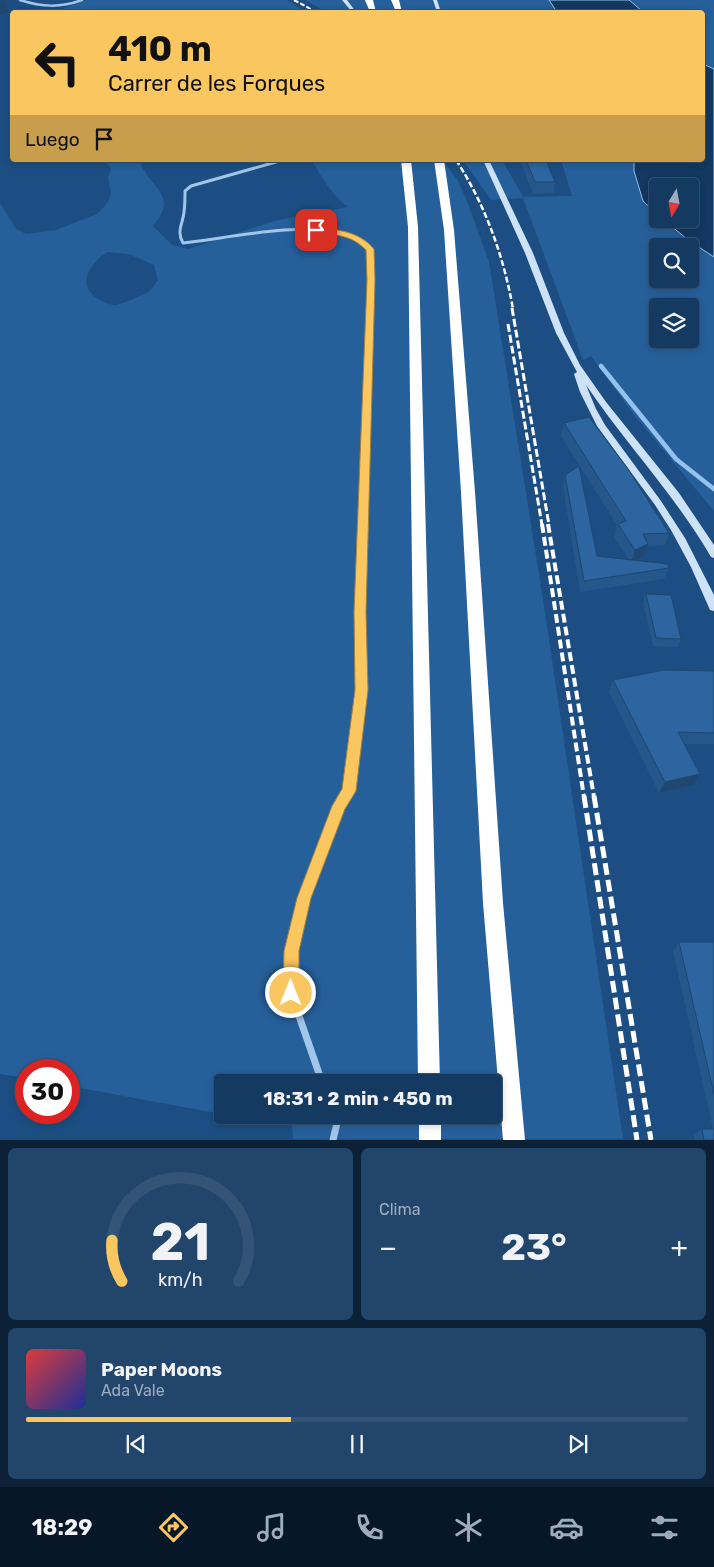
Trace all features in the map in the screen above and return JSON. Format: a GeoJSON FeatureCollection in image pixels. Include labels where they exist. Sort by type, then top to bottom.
{"type":"FeatureCollection","features":[{"type":"Feature","properties":{"kind":"highway"},"geometry":{"type":"LineString","coordinates":[[406,162],[413,227],[429,1074]]}},
{"type":"Feature","properties":{"kind":"highway"},"geometry":{"type":"LineString","coordinates":[[438,162],[449,230],[468,492],[493,903],[514,1140]]}},
{"type":"Feature","properties":{"kind":"highway"},"geometry":{"type":"LineString","coordinates":[[430,1124],[430,1140]]}},
{"type":"Feature","properties":{"kind":"main road"},"geometry":{"type":"LineString","coordinates":[[344,0],[352,10]]}},
{"type":"Feature","properties":{"kind":"main road"},"geometry":{"type":"LineString","coordinates":[[481,162],[496,182]]}},
{"type":"Feature","properties":{"kind":"main road"},"geometry":{"type":"LineString","coordinates":[[487,162],[529,253],[560,333],[576,365],[587,382],[676,495],[714,554]]}},
{"type":"Feature","properties":{"kind":"main road"},"geometry":{"type":"LineString","coordinates":[[576,365],[586,401],[658,503],[685,546],[703,579],[714,607]]}},
{"type":"Feature","properties":{"kind":"street"},"geometry":{"type":"LineString","coordinates":[[20,0],[49,7],[65,6],[82,0]]}},
{"type":"Feature","properties":{"kind":"street"},"geometry":{"type":"LineString","coordinates":[[276,162],[191,186],[185,191],[184,214],[179,230],[180,238],[184,243],[300,230],[332,231],[359,238],[370,249],[371,280],[360,612],[362,690],[349,791],[339,806],[304,898],[291,951],[291,993],[319,1074]]}},
{"type":"Feature","properties":{"kind":"street"},"geometry":{"type":"LineString","coordinates":[[333,1140],[337,1124]]}},
{"type":"Feature","properties":{"kind":"shaded area"},"geometry":{"type":"Polygon","coordinates":[[[86,0],[287,0],[303,10],[60,10],[86,0]]]}},
{"type":"Feature","properties":{"kind":"shaded area"},"geometry":{"type":"Polygon","coordinates":[[[306,0],[549,0],[556,10],[323,10],[306,0]]]}},
{"type":"Feature","properties":{"kind":"shaded area"},"geometry":{"type":"Polygon","coordinates":[[[549,0],[629,0],[641,10],[556,10],[549,0]]]}},
{"type":"Feature","properties":{"kind":"shaded area"},"geometry":{"type":"Polygon","coordinates":[[[629,0],[714,0],[714,69],[705,65],[705,10],[641,10],[629,0]]]}},
{"type":"Feature","properties":{"kind":"shaded area"},"geometry":{"type":"Polygon","coordinates":[[[705,65],[714,69],[714,257],[699,247],[699,238],[686,238],[674,228],[699,228],[699,178],[649,178],[649,207],[643,201],[634,171],[634,162],[705,162],[705,65]]]}},
{"type":"Feature","properties":{"kind":"shaded area"},"geometry":{"type":"Polygon","coordinates":[[[104,162],[142,162],[141,165],[146,174],[164,200],[164,207],[153,226],[172,245],[188,249],[274,221],[348,207],[328,186],[313,162],[444,162],[458,181],[489,262],[544,606],[623,1139],[293,1139],[292,1126],[281,1124],[502,1124],[502,1074],[214,1074],[214,1113],[80,1088],[80,1059],[15,1059],[15,1076],[0,1074],[0,203],[16,229],[26,234],[56,230],[97,214],[104,207],[109,200],[111,192],[108,177],[111,170],[108,164],[104,162]],[[107,252],[91,268],[86,280],[90,292],[103,302],[115,305],[146,293],[158,280],[154,265],[129,254],[107,252]]]}},
{"type":"Feature","properties":{"kind":"shaded area"},"geometry":{"type":"Polygon","coordinates":[[[464,162],[503,162],[523,197],[572,196],[562,162],[634,162],[634,171],[643,201],[649,207],[649,228],[674,228],[686,238],[649,238],[649,288],[699,288],[699,247],[714,257],[714,511],[635,416],[591,356],[583,360],[523,198],[491,200],[464,162]]]}},
{"type":"Feature","properties":{"kind":"building"},"geometry":{"type":"Polygon","coordinates":[[[527,162],[547,162],[555,182],[535,182],[527,162]]]}},
{"type":"Feature","properties":{"kind":"building"},"geometry":{"type":"Polygon","coordinates":[[[589,417],[628,469],[669,533],[643,534],[648,544],[635,550],[618,524],[626,521],[564,423],[589,417]]]}},
{"type":"Feature","properties":{"kind":"building"},"geometry":{"type":"Polygon","coordinates":[[[579,466],[597,556],[668,564],[669,568],[584,581],[565,475],[579,466]]]}},
{"type":"Feature","properties":{"kind":"building"},"geometry":{"type":"Polygon","coordinates":[[[646,594],[671,595],[681,639],[656,638],[646,594]]]}},
{"type":"Feature","properties":{"kind":"building"},"geometry":{"type":"Polygon","coordinates":[[[664,670],[714,671],[714,733],[678,732],[700,774],[665,782],[613,680],[664,670]]]}},
{"type":"Feature","properties":{"kind":"building"},"geometry":{"type":"Polygon","coordinates":[[[679,942],[714,942],[714,1094],[679,942]]]}},
{"type":"Feature","properties":{"kind":"building"},"geometry":{"type":"Polygon","coordinates":[[[702,1129],[714,1129],[714,1140],[704,1140],[702,1129]]]}},
{"type":"Feature","properties":{"kind":"waterway"},"geometry":{"type":"LineString","coordinates":[[601,366],[676,459],[714,489]]}},
{"type":"Feature","properties":{"kind":"railway"},"geometry":{"type":"LineString","coordinates":[[294,0],[312,10]]}},
{"type":"Feature","properties":{"kind":"railway"},"geometry":{"type":"LineString","coordinates":[[457,162],[476,195],[492,232],[499,251],[513,309]]}},
{"type":"Feature","properties":{"kind":"railway"},"geometry":{"type":"LineString","coordinates":[[512,308],[549,525]]}},
{"type":"Feature","properties":{"kind":"railway"},"geometry":{"type":"LineString","coordinates":[[508,324],[542,525]]}},
{"type":"Feature","properties":{"kind":"railway"},"geometry":{"type":"LineString","coordinates":[[542,524],[584,797]]}},
{"type":"Feature","properties":{"kind":"railway"},"geometry":{"type":"LineString","coordinates":[[548,524],[594,797]]}},
{"type":"Feature","properties":{"kind":"railway"},"geometry":{"type":"LineString","coordinates":[[584,796],[637,1140]]}},
{"type":"Feature","properties":{"kind":"railway"},"geometry":{"type":"LineString","coordinates":[[594,796],[651,1140]]}},
{"type":"Feature","properties":{"kind":"route"},"geometry":{"type":"LineString","coordinates":[[291,993],[291,951],[304,898],[339,806],[349,791],[362,690],[360,612],[371,280],[370,249],[359,238],[332,231],[316,230]]}}]}
